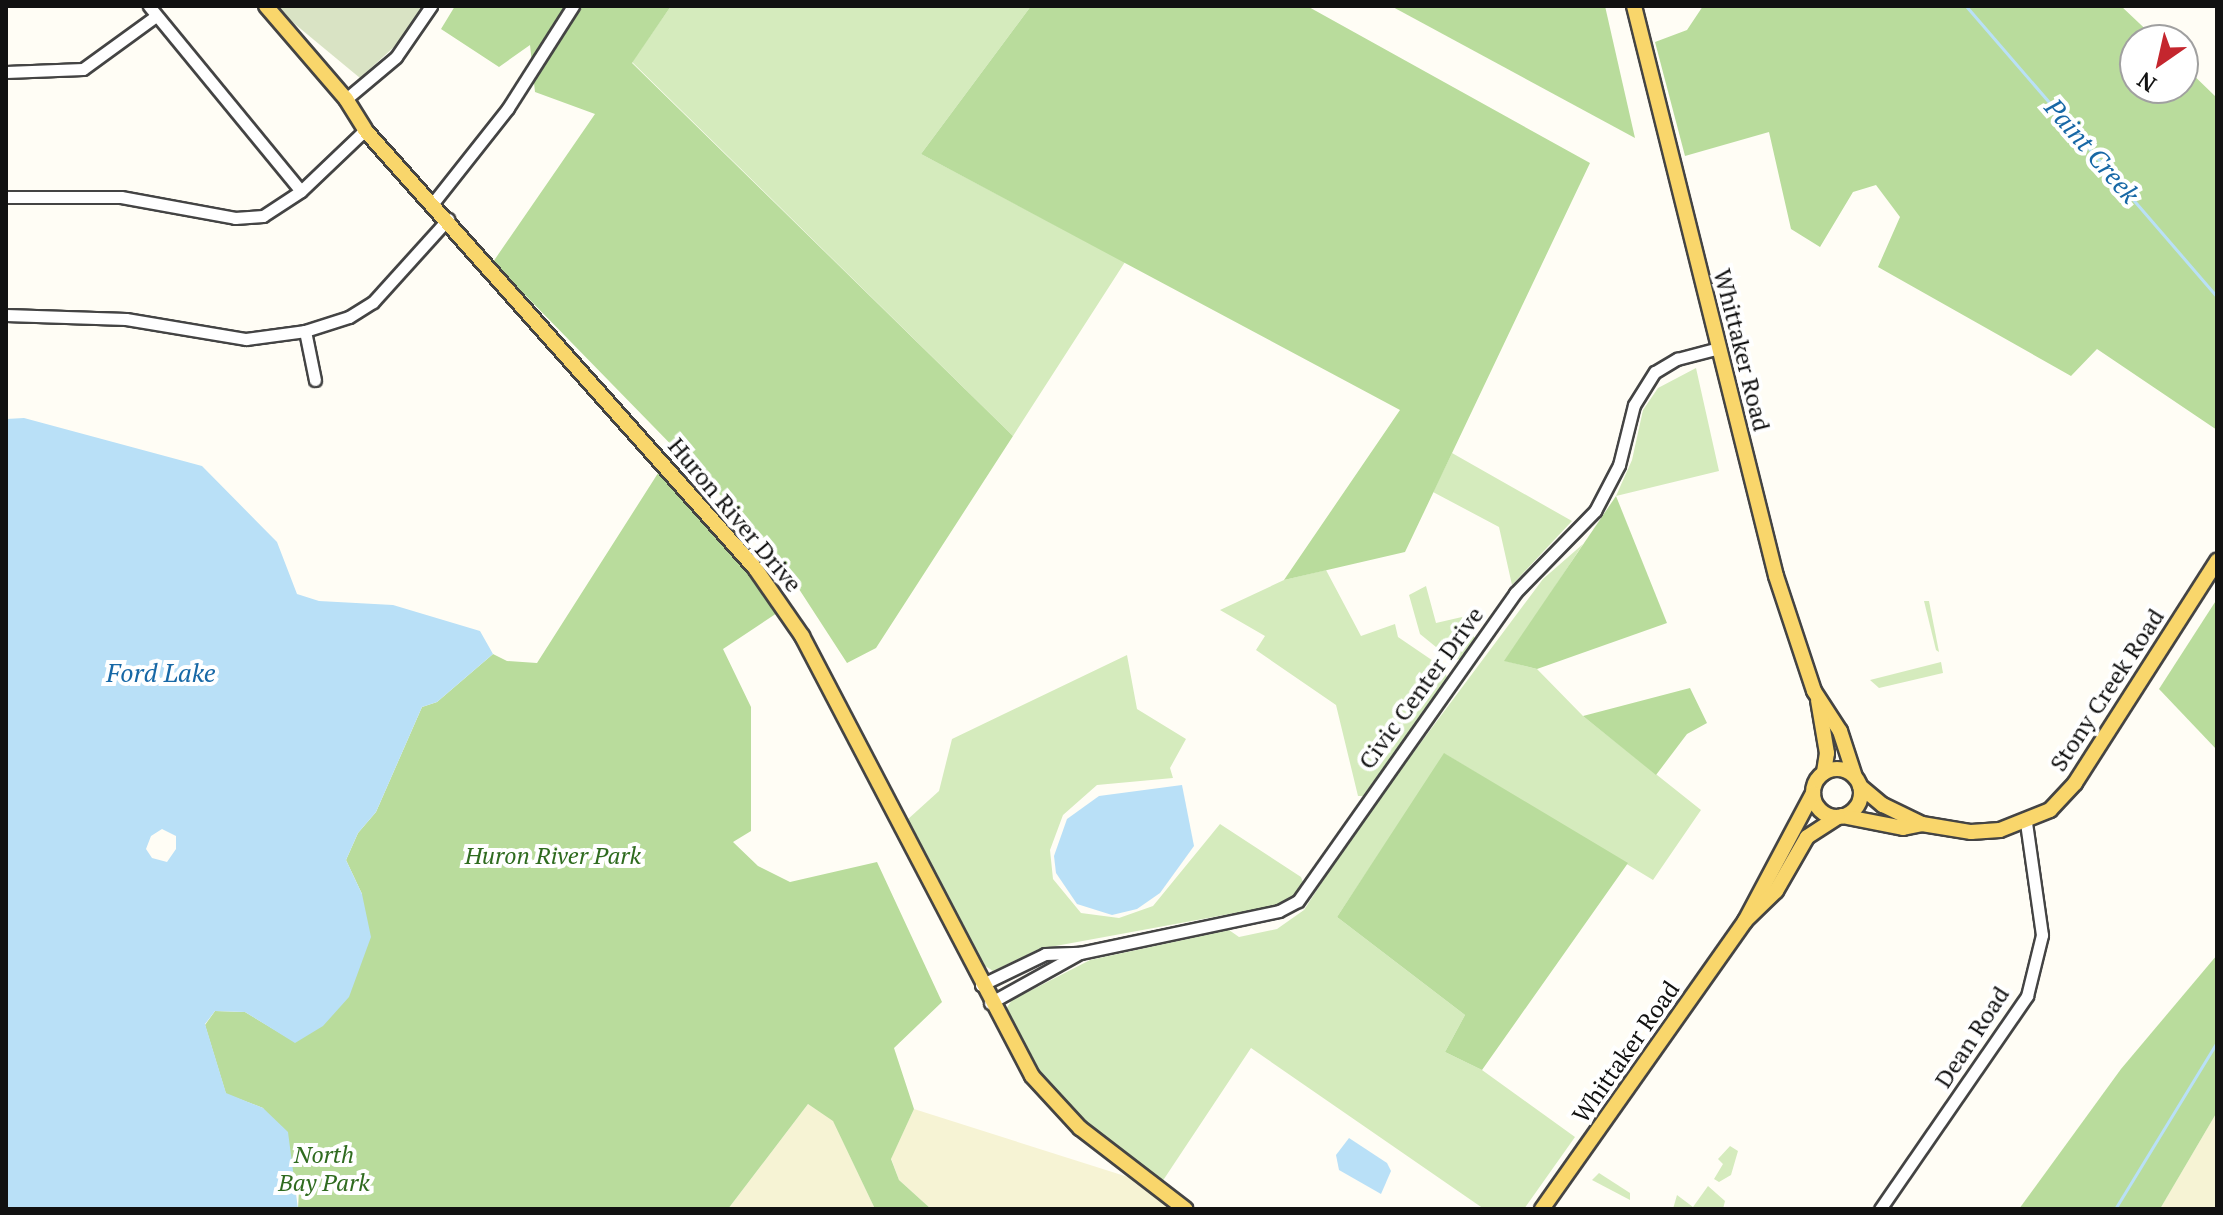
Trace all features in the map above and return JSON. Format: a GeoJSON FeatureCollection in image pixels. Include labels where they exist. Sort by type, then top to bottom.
{"type":"FeatureCollection","features":[{"type":"Feature","properties":{"kind":"main road","name":"Huron River Drive"},"geometry":{"type":"LineString","coordinates":[[266,6],[346,99],[365,130],[448,219],[780,601],[990,1003],[1032,1076],[1054,1102],[1185,1209]]}},
{"type":"Feature","properties":{"kind":"main road","name":"Whittaker Road"},"geometry":{"type":"LineString","coordinates":[[1634,6],[1776,576],[1818,700],[1827,753],[1824,773]]}},
{"type":"Feature","properties":{"kind":"main road","name":"Stony Creek Road"},"geometry":{"type":"LineString","coordinates":[[1858,782],[1883,805],[1922,824],[1971,832],[2026,822],[2050,810],[2075,783],[2217,561]]}},
{"type":"Feature","properties":{"kind":"main road","name":"Whittaker Road"},"geometry":{"type":"LineString","coordinates":[[1818,700],[1840,731],[1858,782]]}},
{"type":"Feature","properties":{"kind":"main road"},"geometry":{"type":"LineString","coordinates":[[1836,769],[1858,782],[1858,806],[1840,817],[1816,805],[1813,793],[1824,773],[1836,769]]}},
{"type":"Feature","properties":{"kind":"main road","name":"Whittaker Road"},"geometry":{"type":"LineString","coordinates":[[1542,1209],[1745,921],[1813,793]]}},
{"type":"Feature","properties":{"kind":"main road","name":"Whittaker Road"},"geometry":{"type":"LineString","coordinates":[[1745,921],[1776,891],[1807,837],[1840,817]]}},
{"type":"Feature","properties":{"kind":"main road","name":"Stony Creek Road"},"geometry":{"type":"LineString","coordinates":[[1840,817],[1903,828],[1922,824]]}},
{"type":"Feature","properties":{"kind":"street"},"geometry":{"type":"LineString","coordinates":[[346,99],[396,57],[431,6]]}},
{"type":"Feature","properties":{"kind":"street"},"geometry":{"type":"LineString","coordinates":[[433,203],[508,108],[573,6]]}},
{"type":"Feature","properties":{"kind":"street"},"geometry":{"type":"LineString","coordinates":[[6,72],[83,69],[152,11],[301,191]]}},
{"type":"Feature","properties":{"kind":"street"},"geometry":{"type":"LineString","coordinates":[[6,197],[121,197],[235,218],[263,216],[301,191],[365,130]]}},
{"type":"Feature","properties":{"kind":"street"},"geometry":{"type":"LineString","coordinates":[[6,315],[126,319],[246,339],[305,331],[349,317],[373,302],[448,219]]}},
{"type":"Feature","properties":{"kind":"street"},"geometry":{"type":"LineString","coordinates":[[305,331],[315,380]]}},
{"type":"Feature","properties":{"kind":"street","name":"Civic Center Drive"},"geometry":{"type":"LineString","coordinates":[[981,985],[1045,954],[1080,953],[1279,911],[1298,901],[1515,593],[1595,511],[1619,465],[1634,405],[1655,372],[1677,359],[1719,348]]}},
{"type":"Feature","properties":{"kind":"street","name":"Dean Road"},"geometry":{"type":"LineString","coordinates":[[1880,1209],[2027,996],[2042,935],[2026,822]]}},
{"type":"Feature","properties":{"kind":"street","name":"Civic Center Drive"},"geometry":{"type":"LineString","coordinates":[[990,1003],[1080,953]]}},
{"type":"Feature","properties":{"kind":"shaded area"},"geometry":{"type":"Polygon","coordinates":[[[808,1104],[833,1120],[875,1209],[728,1209],[808,1104]]]}},
{"type":"Feature","properties":{"kind":"shaded area"},"geometry":{"type":"Polygon","coordinates":[[[914,1109],[1128,1177],[1172,1209],[931,1209],[899,1180],[891,1158],[914,1109]]]}},
{"type":"Feature","properties":{"kind":"shaded area"},"geometry":{"type":"Polygon","coordinates":[[[2217,1112],[2217,1209],[2160,1209],[2217,1112]]]}},
{"type":"Feature","properties":{"kind":"green space"},"geometry":{"type":"Polygon","coordinates":[[[273,6],[423,6],[395,46],[360,78],[273,6]]]}},
{"type":"Feature","properties":{"kind":"green space"},"geometry":{"type":"Polygon","coordinates":[[[455,6],[671,6],[632,63],[1013,436],[876,648],[847,663],[773,549],[493,262],[595,114],[535,92],[530,45],[499,67],[441,29],[455,6]]]}},
{"type":"Feature","properties":{"kind":"green space"},"geometry":{"type":"Polygon","coordinates":[[[671,6],[1031,6],[921,154],[1125,262],[1013,436],[632,62],[671,6]]]}},
{"type":"Feature","properties":{"kind":"green space"},"geometry":{"type":"Polygon","coordinates":[[[1031,6],[1307,6],[1590,163],[1405,552],[1284,580],[1400,410],[921,154],[1031,6]]]}},
{"type":"Feature","properties":{"kind":"green space"},"geometry":{"type":"Polygon","coordinates":[[[1391,6],[1605,6],[1635,138],[1391,6]]]}},
{"type":"Feature","properties":{"kind":"green space"},"geometry":{"type":"Polygon","coordinates":[[[1703,6],[2121,6],[2140,24],[2119,24],[2119,104],[2199,104],[2199,81],[2217,98],[2217,430],[2097,349],[2071,376],[1878,267],[1900,217],[1876,185],[1853,192],[1820,247],[1791,229],[1769,132],[1685,156],[1655,42],[1687,30],[1703,6]]]}},
{"type":"Feature","properties":{"kind":"green space"},"geometry":{"type":"Polygon","coordinates":[[[1696,368],[1719,471],[1616,496],[1632,460],[1643,410],[1658,388],[1696,368]]]}},
{"type":"Feature","properties":{"kind":"green space"},"geometry":{"type":"Polygon","coordinates":[[[1452,453],[1572,521],[1512,585],[1499,527],[1433,492],[1452,453]]]}},
{"type":"Feature","properties":{"kind":"green space","name":"Huron River Park"},"geometry":{"type":"Polygon","coordinates":[[[660,470],[780,611],[723,649],[751,707],[751,831],[733,842],[758,866],[790,882],[877,862],[942,1002],[894,1048],[914,1109],[891,1159],[899,1180],[931,1209],[875,1209],[833,1121],[808,1104],[728,1209],[298,1209],[299,1189],[263,1108],[226,1094],[205,1025],[215,1011],[245,1012],[295,1042],[362,894],[346,860],[358,833],[376,812],[422,707],[437,702],[493,654],[507,661],[537,663],[660,470]]]}},
{"type":"Feature","properties":{"kind":"green space"},"geometry":{"type":"Polygon","coordinates":[[[1616,496],[1667,623],[1537,669],[1504,661],[1616,496]]]}},
{"type":"Feature","properties":{"kind":"green space"},"geometry":{"type":"Polygon","coordinates":[[[1583,544],[1506,661],[1537,669],[1583,716],[1701,810],[1653,880],[1445,754],[1337,917],[1465,1015],[1445,1052],[1482,1070],[1575,1137],[1524,1209],[1484,1209],[1251,1048],[1160,1185],[1082,1124],[1036,1068],[1006,1009],[1012,1000],[1090,960],[1229,930],[1239,937],[1277,929],[1304,910],[1357,828],[1543,579],[1583,544]]]}},
{"type":"Feature","properties":{"kind":"green space"},"geometry":{"type":"Polygon","coordinates":[[[1326,570],[1361,636],[1395,624],[1398,637],[1445,669],[1447,679],[1363,796],[1358,796],[1336,705],[1256,650],[1265,636],[1220,610],[1284,580],[1326,570]]]}},
{"type":"Feature","properties":{"kind":"green space"},"geometry":{"type":"Polygon","coordinates":[[[1426,586],[1436,623],[1462,617],[1476,640],[1463,659],[1452,660],[1420,634],[1409,595],[1426,586]]]}},
{"type":"Feature","properties":{"kind":"green space"},"geometry":{"type":"Polygon","coordinates":[[[2217,599],[2217,750],[2159,689],[2217,599]]]}},
{"type":"Feature","properties":{"kind":"green space"},"geometry":{"type":"Polygon","coordinates":[[[1924,601],[1929,601],[1939,652],[1936,650],[1924,601]]]}},
{"type":"Feature","properties":{"kind":"green space"},"geometry":{"type":"Polygon","coordinates":[[[1127,655],[1137,709],[1186,739],[1170,768],[1173,778],[1097,785],[1063,815],[1050,850],[1053,879],[1081,913],[1119,918],[1153,906],[1220,824],[1301,877],[1304,885],[1284,904],[1039,949],[993,971],[979,962],[907,820],[939,791],[952,739],[1127,655]]]}},
{"type":"Feature","properties":{"kind":"green space"},"geometry":{"type":"Polygon","coordinates":[[[1941,662],[1943,673],[1879,688],[1870,680],[1941,662]]]}},
{"type":"Feature","properties":{"kind":"green space"},"geometry":{"type":"Polygon","coordinates":[[[1690,688],[1707,723],[1687,734],[1656,775],[1583,716],[1690,688]]]}},
{"type":"Feature","properties":{"kind":"green space"},"geometry":{"type":"Polygon","coordinates":[[[1444,753],[1628,863],[1482,1070],[1445,1052],[1465,1015],[1337,917],[1444,753]]]}},
{"type":"Feature","properties":{"kind":"green space"},"geometry":{"type":"Polygon","coordinates":[[[2217,955],[2217,1112],[2160,1209],[2019,1209],[2121,1069],[2217,955]]]}},
{"type":"Feature","properties":{"kind":"green space"},"geometry":{"type":"Polygon","coordinates":[[[1730,1146],[1738,1151],[1731,1175],[1719,1182],[1714,1179],[1723,1164],[1718,1159],[1730,1146]]]}},
{"type":"Feature","properties":{"kind":"green space"},"geometry":{"type":"Polygon","coordinates":[[[1599,1173],[1630,1193],[1630,1200],[1592,1180],[1599,1173]]]}},
{"type":"Feature","properties":{"kind":"green space"},"geometry":{"type":"Polygon","coordinates":[[[1708,1186],[1725,1201],[1723,1209],[1673,1209],[1677,1195],[1693,1207],[1708,1186]]]}},
{"type":"Feature","properties":{"kind":"water","name":"Ford Lake"},"geometry":{"type":"Polygon","coordinates":[[[24,418],[202,466],[277,542],[297,594],[319,601],[393,605],[480,631],[493,654],[437,702],[422,707],[376,812],[358,833],[346,860],[362,894],[371,937],[349,997],[323,1026],[295,1043],[245,1012],[215,1011],[205,1024],[226,1093],[263,1108],[288,1132],[298,1209],[6,1209],[6,419],[24,418]],[[162,829],[151,836],[146,849],[152,858],[167,862],[176,849],[176,836],[162,829]]]}},
{"type":"Feature","properties":{"kind":"water"},"geometry":{"type":"Polygon","coordinates":[[[1182,785],[1194,846],[1160,893],[1137,909],[1112,915],[1077,904],[1056,873],[1054,856],[1067,819],[1099,796],[1182,785]]]}},
{"type":"Feature","properties":{"kind":"water"},"geometry":{"type":"Polygon","coordinates":[[[1349,1138],[1387,1163],[1391,1171],[1381,1194],[1339,1170],[1336,1155],[1349,1138]]]}},
{"type":"Feature","properties":{"kind":"waterway","name":"Paint Creek"},"geometry":{"type":"LineString","coordinates":[[1966,6],[2217,297]]}},
{"type":"Feature","properties":{"kind":"waterway","name":"Paint Creek"},"geometry":{"type":"LineString","coordinates":[[2115,1209],[2217,1042]]}},
{"type":"Feature","properties":{"kind":"park label","name":"North Bay Park"},"geometry":{"type":"Point","coordinates":[324,1169]}}]}
